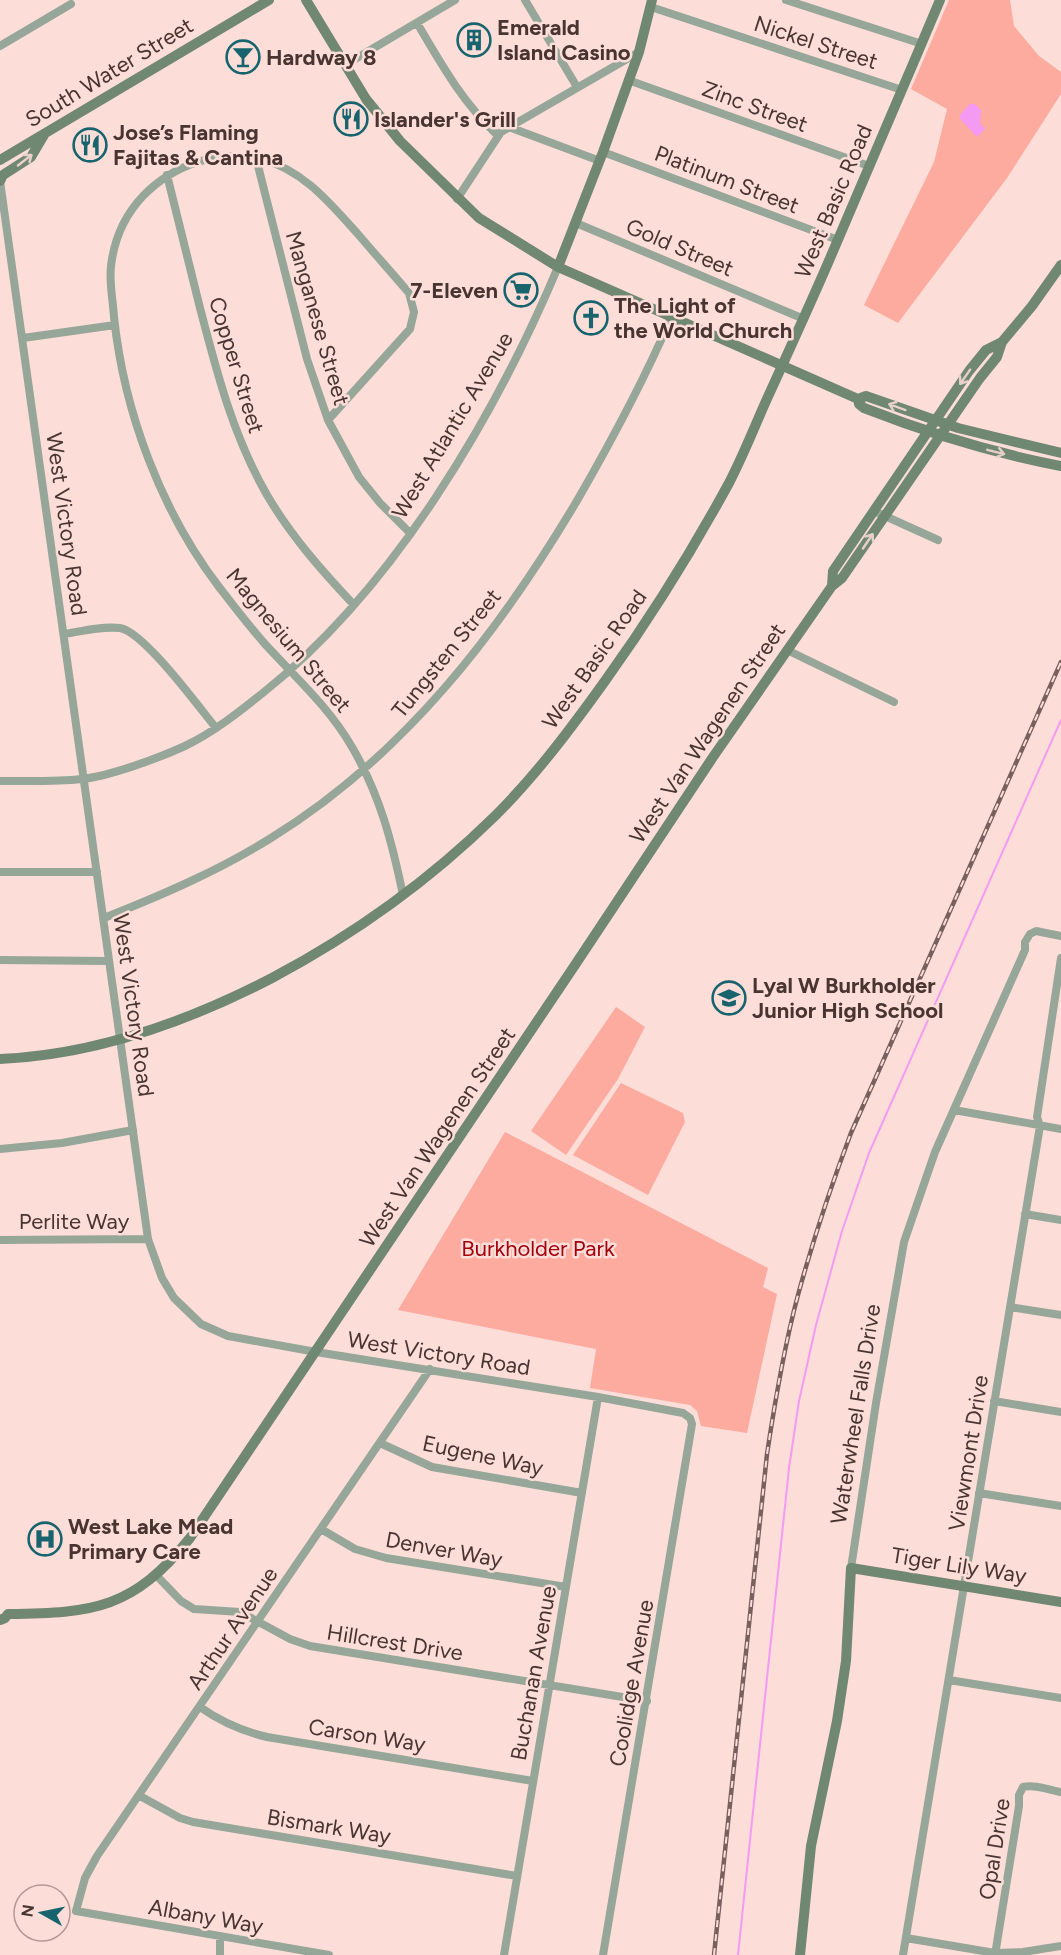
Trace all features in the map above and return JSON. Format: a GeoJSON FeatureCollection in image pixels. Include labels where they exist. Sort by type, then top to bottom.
{"type":"FeatureCollection","features":[{"type":"Feature","properties":{"kind":"street","name":"South Water Street"},"geometry":{"type":"LineString","coordinates":[[0,160],[269,0]]}},
{"type":"Feature","properties":{"kind":"street"},"geometry":{"type":"LineString","coordinates":[[306,0],[366,99],[400,141],[478,218],[558,267],[858,399],[866,396],[932,427],[1061,453]]}},
{"type":"Feature","properties":{"kind":"street"},"geometry":{"type":"LineString","coordinates":[[345,65],[455,0]]}},
{"type":"Feature","properties":{"kind":"street"},"geometry":{"type":"LineString","coordinates":[[525,0],[577,87]]}},
{"type":"Feature","properties":{"kind":"street"},"geometry":{"type":"LineString","coordinates":[[786,0],[922,44]]}},
{"type":"Feature","properties":{"kind":"street","name":"West Basic Road"},"geometry":{"type":"LineString","coordinates":[[0,1059],[42,1055],[120,1039],[186,1018],[323,951],[370,920],[440,866],[497,813],[548,758],[601,687],[683,563],[731,479],[804,318],[940,0]]}},
{"type":"Feature","properties":{"kind":"street","name":"West Atlantic Avenue"},"geometry":{"type":"LineString","coordinates":[[0,781],[84,779],[142,763],[185,746],[216,728],[291,671],[354,606],[410,533],[454,468],[529,334],[602,157],[639,52],[651,3]]}},
{"type":"Feature","properties":{"kind":"street","name":"Nickel Street"},"geometry":{"type":"LineString","coordinates":[[651,3],[902,90]]}},
{"type":"Feature","properties":{"kind":"street"},"geometry":{"type":"LineString","coordinates":[[0,46],[71,4]]}},
{"type":"Feature","properties":{"kind":"street"},"geometry":{"type":"LineString","coordinates":[[417,23],[456,90],[475,114],[498,136]]}},
{"type":"Feature","properties":{"kind":"street"},"geometry":{"type":"LineString","coordinates":[[457,199],[498,136],[509,127],[639,52]]}},
{"type":"Feature","properties":{"kind":"street","name":"Zinc Street"},"geometry":{"type":"LineString","coordinates":[[628,80],[869,166]]}},
{"type":"Feature","properties":{"kind":"street","name":"Platinum Street"},"geometry":{"type":"LineString","coordinates":[[509,127],[602,157],[838,240]]}},
{"type":"Feature","properties":{"kind":"street"},"geometry":{"type":"LineString","coordinates":[[0,181],[3,175],[31,157],[45,133]]}},
{"type":"Feature","properties":{"kind":"street","name":"Magnesium Street"},"geometry":{"type":"LineString","coordinates":[[328,420],[410,329],[414,312],[409,292],[325,198],[299,175],[273,162],[236,155],[201,159],[155,183],[137,202],[122,225],[111,268],[115,325],[121,364],[134,415],[149,459],[172,511],[217,585],[264,643],[316,696],[335,721],[365,769],[392,842],[403,896]]}},
{"type":"Feature","properties":{"kind":"street","name":"Manganese Street"},"geometry":{"type":"LineString","coordinates":[[256,158],[307,359],[328,420],[359,477],[380,503],[410,533]]}},
{"type":"Feature","properties":{"kind":"street","name":"Copper Street"},"geometry":{"type":"LineString","coordinates":[[166,176],[216,372],[238,437],[266,494],[284,521],[311,558],[354,606]]}},
{"type":"Feature","properties":{"kind":"street","name":"West Victory Road"},"geometry":{"type":"LineString","coordinates":[[0,181],[148,1239],[162,1278],[174,1298],[201,1324],[228,1336],[598,1397],[683,1413],[690,1418]]}},
{"type":"Feature","properties":{"kind":"street","name":"Gold Street"},"geometry":{"type":"LineString","coordinates":[[576,223],[804,318]]}},
{"type":"Feature","properties":{"kind":"street"},"geometry":{"type":"LineString","coordinates":[[1002,342],[1061,266]]}},
{"type":"Feature","properties":{"kind":"street","name":"Tungsten Street"},"geometry":{"type":"LineString","coordinates":[[104,918],[180,887],[230,862],[290,825],[365,769],[403,734],[452,682],[507,609],[557,534],[607,450],[671,318]]}},
{"type":"Feature","properties":{"kind":"street"},"geometry":{"type":"LineString","coordinates":[[23,338],[115,325]]}},
{"type":"Feature","properties":{"kind":"street","name":"West Van Wagenen Street"},"geometry":{"type":"LineString","coordinates":[[832,586],[833,571],[932,427],[986,350],[1002,342]]}},
{"type":"Feature","properties":{"kind":"street","name":"West Van Wagenen Street"},"geometry":{"type":"LineString","coordinates":[[3,1614],[66,1613],[93,1608],[127,1595],[156,1575],[175,1557],[190,1538],[713,757],[832,586],[842,578],[997,357],[1002,342]]}},
{"type":"Feature","properties":{"kind":"street"},"geometry":{"type":"LineString","coordinates":[[944,430],[1061,466]]}},
{"type":"Feature","properties":{"kind":"street"},"geometry":{"type":"LineString","coordinates":[[874,511],[938,540]]}},
{"type":"Feature","properties":{"kind":"street"},"geometry":{"type":"LineString","coordinates":[[64,634],[105,628],[127,631],[149,649],[216,728]]}},
{"type":"Feature","properties":{"kind":"street"},"geometry":{"type":"LineString","coordinates":[[787,650],[894,702]]}},
{"type":"Feature","properties":{"kind":"street"},"geometry":{"type":"LineString","coordinates":[[0,872],[98,872]]}},
{"type":"Feature","properties":{"kind":"street","name":"Waterwheel Falls Drive"},"geometry":{"type":"LineString","coordinates":[[800,1955],[811,1846],[837,1721],[846,1661],[851,1568],[904,1242],[921,1190],[1025,950],[1025,942],[1030,934],[1036,931],[1061,936]]}},
{"type":"Feature","properties":{"kind":"street","name":"Viewmont Drive"},"geometry":{"type":"LineString","coordinates":[[903,1955],[1040,1125],[1037,1118],[1061,958]]}},
{"type":"Feature","properties":{"kind":"street"},"geometry":{"type":"LineString","coordinates":[[0,960],[109,961]]}},
{"type":"Feature","properties":{"kind":"street"},"geometry":{"type":"LineString","coordinates":[[954,1110],[1061,1129]]}},
{"type":"Feature","properties":{"kind":"street"},"geometry":{"type":"LineString","coordinates":[[0,1149],[62,1143],[133,1130]]}},
{"type":"Feature","properties":{"kind":"street"},"geometry":{"type":"LineString","coordinates":[[1025,1214],[1061,1220]]}},
{"type":"Feature","properties":{"kind":"street","name":"Perlite Way"},"geometry":{"type":"LineString","coordinates":[[0,1240],[148,1239]]}},
{"type":"Feature","properties":{"kind":"street"},"geometry":{"type":"LineString","coordinates":[[1010,1307],[1061,1315]]}},
{"type":"Feature","properties":{"kind":"street","name":"Arthur Avenue"},"geometry":{"type":"LineString","coordinates":[[76,1911],[85,1878],[97,1856],[430,1370]]}},
{"type":"Feature","properties":{"kind":"street","name":"Buchanan Avenue"},"geometry":{"type":"LineString","coordinates":[[504,1955],[598,1397]]}},
{"type":"Feature","properties":{"kind":"street"},"geometry":{"type":"LineString","coordinates":[[994,1401],[1061,1412]]}},
{"type":"Feature","properties":{"kind":"street","name":"Coolidge Avenue"},"geometry":{"type":"LineString","coordinates":[[603,1955],[693,1430],[690,1418]]}},
{"type":"Feature","properties":{"kind":"street","name":"Eugene Way"},"geometry":{"type":"LineString","coordinates":[[380,1443],[432,1467],[582,1493]]}},
{"type":"Feature","properties":{"kind":"street"},"geometry":{"type":"LineString","coordinates":[[979,1493],[1061,1506]]}},
{"type":"Feature","properties":{"kind":"street","name":"Denver Way"},"geometry":{"type":"LineString","coordinates":[[321,1529],[355,1550],[386,1558],[566,1587]]}},
{"type":"Feature","properties":{"kind":"street","name":"Tiger Lily Way"},"geometry":{"type":"LineString","coordinates":[[851,1568],[1061,1602]]}},
{"type":"Feature","properties":{"kind":"street","name":"Hillcrest Drive"},"geometry":{"type":"LineString","coordinates":[[156,1575],[180,1601],[194,1609],[240,1612],[290,1639],[322,1649],[647,1701]]}},
{"type":"Feature","properties":{"kind":"street"},"geometry":{"type":"LineString","coordinates":[[949,1680],[1061,1698]]}},
{"type":"Feature","properties":{"kind":"street","name":"Carson Way"},"geometry":{"type":"LineString","coordinates":[[200,1707],[234,1727],[267,1737],[533,1781]]}},
{"type":"Feature","properties":{"kind":"street","name":"Opal Drive"},"geometry":{"type":"LineString","coordinates":[[995,1954],[1019,1795],[1023,1787],[1032,1785],[1061,1792]]}},
{"type":"Feature","properties":{"kind":"street","name":"Bismark Way"},"geometry":{"type":"LineString","coordinates":[[140,1796],[180,1818],[193,1822],[517,1876]]}},
{"type":"Feature","properties":{"kind":"street","name":"Albany Way"},"geometry":{"type":"LineString","coordinates":[[76,1911],[329,1955]]}},
{"type":"Feature","properties":{"kind":"street"},"geometry":{"type":"LineString","coordinates":[[220,1937],[220,1955]]}},
{"type":"Feature","properties":{"kind":"street"},"geometry":{"type":"LineString","coordinates":[[906,1938],[995,1954],[1061,1946]]}},
{"type":"Feature","properties":{"kind":"green space"},"geometry":{"type":"Polygon","coordinates":[[[949,0],[1010,0],[1014,26],[1039,56],[1061,72],[1061,94],[1007,178],[898,323],[864,305],[934,162],[947,109],[911,89],[949,0]]]}},
{"type":"Feature","properties":{"kind":"green space"},"geometry":{"type":"Polygon","coordinates":[[[616,1007],[645,1027],[618,1079],[566,1155],[531,1131],[616,1007]]]}},
{"type":"Feature","properties":{"kind":"green space"},"geometry":{"type":"Polygon","coordinates":[[[621,1083],[683,1113],[685,1122],[648,1195],[573,1155],[621,1083]]]}},
{"type":"Feature","properties":{"kind":"green space","name":"Burkholder Park"},"geometry":{"type":"Polygon","coordinates":[[[505,1132],[768,1268],[763,1287],[777,1294],[747,1433],[701,1426],[697,1411],[690,1405],[590,1388],[596,1349],[398,1310],[505,1132]]]}},
{"type":"Feature","properties":{"kind":"shaded area"},"geometry":{"type":"Polygon","coordinates":[[[970,104],[975,104],[981,110],[980,123],[985,129],[977,137],[960,119],[960,115],[970,104]]]}},
{"type":"Feature","properties":{"kind":"waterway"},"geometry":{"type":"LineString","coordinates":[[738,1955],[789,1468],[799,1401],[816,1325],[842,1231],[869,1153],[1061,720]]}},
{"type":"Feature","properties":{"kind":"railway"},"geometry":{"type":"LineString","coordinates":[[714,1955],[767,1454],[780,1374],[798,1295],[836,1173],[851,1133],[1061,662]]}},
{"type":"Feature","properties":{"kind":"place","name":"Emerald Island Casino"},"geometry":{"type":"Point","coordinates":[474,40]}},
{"type":"Feature","properties":{"kind":"place","name":"Hardway 8"},"geometry":{"type":"Point","coordinates":[243,57]}},
{"type":"Feature","properties":{"kind":"place","name":"Islander's Grill"},"geometry":{"type":"Point","coordinates":[351,119]}},
{"type":"Feature","properties":{"kind":"place","name":"Jose’s Flaming Fajitas & Cantina"},"geometry":{"type":"Point","coordinates":[90,145]}},
{"type":"Feature","properties":{"kind":"place","name":"7-Eleven"},"geometry":{"type":"Point","coordinates":[521,290]}},
{"type":"Feature","properties":{"kind":"place","name":"The Light of the World Church"},"geometry":{"type":"Point","coordinates":[591,318]}},
{"type":"Feature","properties":{"kind":"place","name":"Lyal W Burkholder Junior High School"},"geometry":{"type":"Point","coordinates":[729,998]}},
{"type":"Feature","properties":{"kind":"place","name":"West Lake Mead Primary Care"},"geometry":{"type":"Point","coordinates":[45,1539]}}]}
